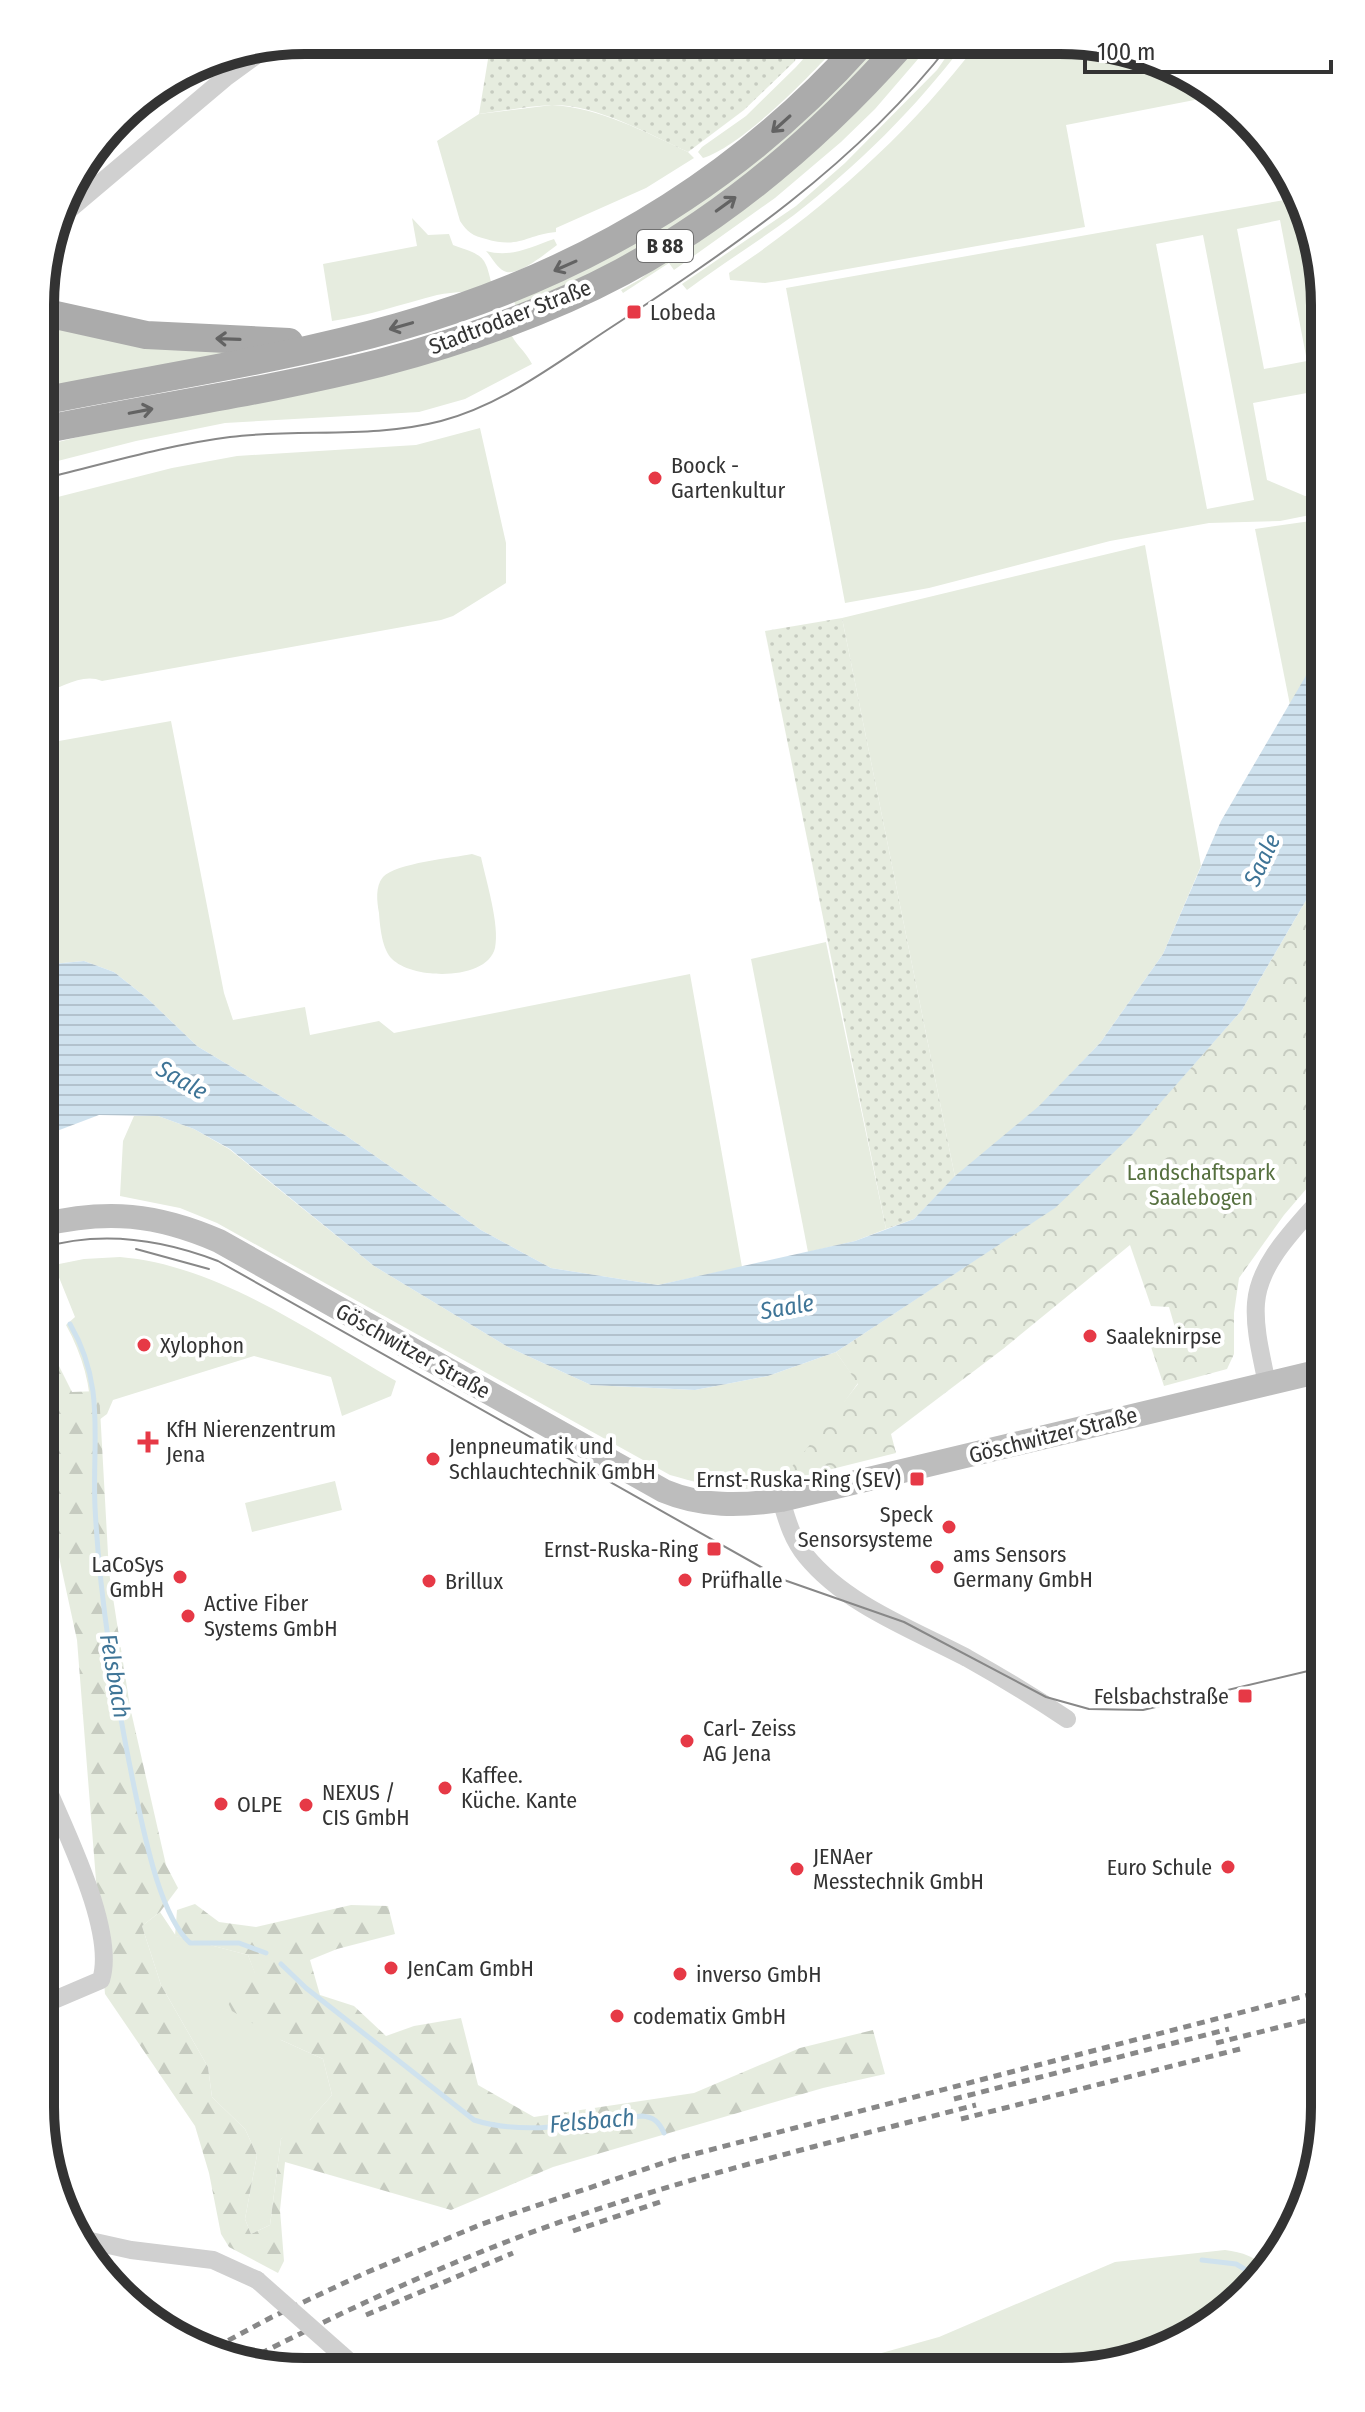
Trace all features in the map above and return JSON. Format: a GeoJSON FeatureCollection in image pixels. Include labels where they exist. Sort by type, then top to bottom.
{"type":"FeatureCollection","features":[{"type":"Feature","properties":{"kind":"main road","name":"Stadtrodaer Straße"},"geometry":{"type":"LineString","coordinates":[[54,399],[334,344],[397,328],[487,299],[571,264],[624,236],[704,184],[776,129],[853,54]]}},
{"type":"Feature","properties":{"kind":"main road","name":"Stadtrodaer Straße"},"geometry":{"type":"LineString","coordinates":[[54,428],[377,363],[457,340],[585,290],[634,265],[725,205],[805,142],[893,54]]}},
{"type":"Feature","properties":{"kind":"main road"},"geometry":{"type":"LineString","coordinates":[[54,315],[146,335],[334,344]]}},
{"type":"Feature","properties":{"kind":"main road","name":"Göschwitzer Straße"},"geometry":{"type":"LineString","coordinates":[[54,1222],[127,1215],[188,1228],[219,1241],[664,1491],[690,1500],[725,1505],[781,1500],[1310,1374]]}},
{"type":"Feature","properties":{"kind":"street"},"geometry":{"type":"LineString","coordinates":[[75,204],[248,61]]}},
{"type":"Feature","properties":{"kind":"street"},"geometry":{"type":"LineString","coordinates":[[1267,1384],[1256,1316],[1259,1284],[1275,1254],[1311,1211]]}},
{"type":"Feature","properties":{"kind":"street"},"geometry":{"type":"LineString","coordinates":[[781,1500],[797,1543],[824,1575],[871,1609],[970,1660],[1044,1702],[1067,1719]]}},
{"type":"Feature","properties":{"kind":"street"},"geometry":{"type":"LineString","coordinates":[[54,1805],[97,1918],[104,1959],[101,1980],[54,2000]]}},
{"type":"Feature","properties":{"kind":"street"},"geometry":{"type":"LineString","coordinates":[[94,2242],[131,2250],[213,2260],[257,2280],[345,2358]]}},
{"type":"Feature","properties":{"kind":"green space"},"geometry":{"type":"Polygon","coordinates":[[[489,54],[796,54],[795,61],[744,110],[688,152],[605,115],[570,106],[553,105],[479,114],[489,54]]]}},
{"type":"Feature","properties":{"kind":"green space"},"geometry":{"type":"Polygon","coordinates":[[[805,54],[829,54],[756,125],[719,151],[703,158],[698,152],[702,147],[746,116],[805,54]]]}},
{"type":"Feature","properties":{"kind":"green space"},"geometry":{"type":"Polygon","coordinates":[[[860,54],[880,54],[785,147],[642,250],[517,309],[513,299],[543,286],[860,54]]]}},
{"type":"Feature","properties":{"kind":"green space"},"geometry":{"type":"Polygon","coordinates":[[[907,54],[922,54],[875,109],[775,198],[674,270],[669,263],[623,293],[621,290],[639,280],[871,96],[907,54]]]}},
{"type":"Feature","properties":{"kind":"green space"},"geometry":{"type":"Polygon","coordinates":[[[948,54],[956,54],[906,113],[840,177],[794,215],[687,290],[682,284],[796,206],[845,163],[937,70],[948,54]]]}},
{"type":"Feature","properties":{"kind":"green space"},"geometry":{"type":"Polygon","coordinates":[[[969,54],[1092,56],[1140,67],[1202,98],[1066,125],[1085,227],[765,283],[730,280],[729,273],[798,223],[862,169],[969,54]]]}},
{"type":"Feature","properties":{"kind":"green space"},"geometry":{"type":"Polygon","coordinates":[[[552,105],[588,111],[622,122],[688,152],[694,158],[646,188],[556,228],[556,232],[507,243],[471,233],[460,221],[437,141],[479,114],[552,105]]]}},
{"type":"Feature","properties":{"kind":"green space"},"geometry":{"type":"Polygon","coordinates":[[[1287,200],[1298,225],[1309,273],[1311,416],[1307,393],[1253,403],[1267,480],[1305,496],[1311,495],[1311,515],[1280,521],[1209,523],[1110,541],[929,588],[845,603],[786,288],[1287,200]],[[1280,220],[1237,229],[1264,369],[1307,361],[1280,220]],[[1203,235],[1156,244],[1207,509],[1254,500],[1203,235]]]}},
{"type":"Feature","properties":{"kind":"green space"},"geometry":{"type":"Polygon","coordinates":[[[412,218],[428,235],[449,234],[453,245],[482,258],[492,286],[437,295],[332,321],[323,264],[417,246],[412,218]]]}},
{"type":"Feature","properties":{"kind":"green space"},"geometry":{"type":"Polygon","coordinates":[[[554,239],[557,245],[516,271],[504,271],[486,251],[512,252],[554,239]]]}},
{"type":"Feature","properties":{"kind":"green space"},"geometry":{"type":"Polygon","coordinates":[[[54,324],[252,349],[54,390],[54,324]]]}},
{"type":"Feature","properties":{"kind":"green space"},"geometry":{"type":"Polygon","coordinates":[[[509,330],[532,364],[465,399],[419,412],[225,423],[54,462],[54,443],[509,330]]]}},
{"type":"Feature","properties":{"kind":"green space"},"geometry":{"type":"Polygon","coordinates":[[[480,428],[506,543],[506,583],[453,616],[441,620],[102,681],[79,680],[54,689],[54,498],[172,468],[237,456],[416,445],[480,428]]]}},
{"type":"Feature","properties":{"kind":"green space"},"geometry":{"type":"Polygon","coordinates":[[[1311,521],[1311,668],[1290,705],[1255,529],[1311,521]]]}},
{"type":"Feature","properties":{"kind":"green space"},"geometry":{"type":"Polygon","coordinates":[[[1145,545],[1201,866],[1163,954],[1100,1043],[1039,1107],[955,1177],[842,618],[1145,545]]]}},
{"type":"Feature","properties":{"kind":"green space"},"geometry":{"type":"Polygon","coordinates":[[[842,618],[955,1177],[914,1219],[886,1229],[765,631],[842,618]]]}},
{"type":"Feature","properties":{"kind":"green space"},"geometry":{"type":"Polygon","coordinates":[[[171,721],[224,993],[233,1020],[305,1007],[310,1035],[379,1021],[394,1033],[690,974],[742,1267],[658,1285],[551,1268],[481,1230],[348,1137],[197,1046],[148,999],[114,972],[84,961],[54,964],[54,742],[171,721]]]}},
{"type":"Feature","properties":{"kind":"green space"},"geometry":{"type":"Polygon","coordinates":[[[472,854],[481,857],[494,915],[495,948],[489,959],[478,967],[448,974],[416,971],[402,966],[392,959],[382,938],[378,904],[380,881],[400,868],[472,854]]]}},
{"type":"Feature","properties":{"kind":"green space","name":"Landschaftspark Saalebogen"},"geometry":{"type":"Polygon","coordinates":[[[1311,892],[1311,1184],[1239,1278],[1234,1313],[1234,1354],[1227,1369],[1164,1386],[1149,1341],[1176,1331],[1169,1307],[1151,1306],[1130,1245],[1003,1349],[891,1434],[896,1453],[776,1483],[858,1384],[836,1352],[1054,1208],[1131,1135],[1242,1010],[1311,892]]]}},
{"type":"Feature","properties":{"kind":"green space"},"geometry":{"type":"Polygon","coordinates":[[[826,942],[886,1229],[855,1241],[808,1252],[751,959],[826,942]]]}},
{"type":"Feature","properties":{"kind":"green space"},"geometry":{"type":"Polygon","coordinates":[[[134,1116],[158,1116],[194,1129],[229,1149],[374,1266],[508,1347],[591,1385],[695,1390],[768,1376],[836,1352],[858,1383],[805,1454],[774,1483],[735,1489],[670,1475],[217,1223],[180,1208],[120,1196],[123,1141],[134,1116]]]}},
{"type":"Feature","properties":{"kind":"green space"},"geometry":{"type":"Polygon","coordinates":[[[120,1257],[193,1273],[263,1304],[396,1381],[391,1396],[342,1416],[331,1377],[254,1356],[113,1400],[107,1414],[91,1426],[86,1374],[66,1325],[75,1317],[54,1265],[120,1257]]]}},
{"type":"Feature","properties":{"kind":"green space"},"geometry":{"type":"Polygon","coordinates":[[[54,1360],[72,1392],[99,1391],[109,1572],[130,1707],[166,1865],[178,1888],[160,1912],[142,1926],[161,1985],[208,2067],[212,2097],[245,2129],[257,2155],[245,2219],[251,2234],[270,2225],[281,2139],[300,2121],[310,2120],[332,2095],[323,2059],[281,2040],[232,2011],[222,1990],[255,1974],[248,1955],[175,1936],[177,1910],[195,1904],[219,1922],[256,1927],[351,1905],[388,1906],[395,1934],[337,1949],[310,1960],[320,1995],[354,2006],[386,2036],[414,2026],[461,2018],[478,2085],[534,2117],[694,2093],[800,2048],[873,2030],[885,2074],[823,2088],[553,2167],[451,2210],[285,2162],[280,2210],[284,2261],[278,2273],[229,2247],[221,2234],[209,2173],[195,2126],[105,1994],[77,1640],[54,1534],[54,1360]]]}},
{"type":"Feature","properties":{"kind":"green space"},"geometry":{"type":"Polygon","coordinates":[[[335,1481],[342,1510],[252,1532],[245,1503],[335,1481]]]}},
{"type":"Feature","properties":{"kind":"green space"},"geometry":{"type":"Polygon","coordinates":[[[160,1912],[176,1936],[248,1955],[281,2040],[323,2059],[332,2095],[310,2120],[281,2139],[270,2225],[251,2234],[245,2219],[257,2155],[245,2129],[212,2097],[208,2067],[161,1985],[142,1926],[160,1912]]]}},
{"type":"Feature","properties":{"kind":"green space"},"geometry":{"type":"Polygon","coordinates":[[[1225,2250],[1258,2261],[1225,2296],[1199,2316],[1140,2345],[1109,2353],[1060,2358],[864,2358],[939,2337],[1115,2262],[1225,2250]]]}},
{"type":"Feature","properties":{"kind":"water","name":"Saale"},"geometry":{"type":"Polygon","coordinates":[[[1311,667],[1311,892],[1242,1010],[1132,1135],[1055,1208],[836,1352],[768,1376],[695,1390],[591,1385],[508,1347],[374,1266],[230,1149],[194,1129],[158,1116],[99,1115],[54,1132],[54,964],[84,961],[114,972],[148,999],[197,1046],[348,1137],[481,1230],[551,1268],[658,1285],[855,1241],[914,1219],[955,1176],[1039,1106],[1100,1043],[1163,954],[1221,821],[1311,667]]]}},
{"type":"Feature","properties":{"kind":"waterway","name":"Felsbach"},"geometry":{"type":"LineString","coordinates":[[70,1324],[89,1369],[93,1391],[95,1507],[105,1616],[129,1760],[155,1874],[170,1914],[190,1943],[239,1943],[266,1953]]}},
{"type":"Feature","properties":{"kind":"waterway","name":"Felsbach"},"geometry":{"type":"LineString","coordinates":[[281,1964],[306,1988],[474,2120],[536,2128],[642,2116],[656,2121],[664,2133]]}},
{"type":"Feature","properties":{"kind":"waterway"},"geometry":{"type":"LineString","coordinates":[[1202,2260],[1236,2264],[1249,2272]]}},
{"type":"Feature","properties":{"kind":"tram line"},"geometry":{"type":"LineString","coordinates":[[54,476],[206,440],[256,434],[389,430],[441,421],[485,405],[546,371],[745,236],[833,166],[913,88],[942,54]]}},
{"type":"Feature","properties":{"kind":"tram line"},"geometry":{"type":"LineString","coordinates":[[54,1244],[108,1238],[153,1242],[218,1261],[784,1580],[904,1622],[1046,1697],[1089,1709],[1143,1710],[1310,1670]]}},
{"type":"Feature","properties":{"kind":"tram line"},"geometry":{"type":"LineString","coordinates":[[136,1249],[209,1269]]}},
{"type":"Feature","properties":{"kind":"railway"},"geometry":{"type":"LineString","coordinates":[[223,2343],[363,2274],[482,2224],[675,2159],[1310,1995]]}},
{"type":"Feature","properties":{"kind":"railway"},"geometry":{"type":"LineString","coordinates":[[1216,2043],[1310,2019]]}},
{"type":"Feature","properties":{"kind":"railway"},"geometry":{"type":"LineString","coordinates":[[954,2099],[1229,2029]]}},
{"type":"Feature","properties":{"kind":"railway"},"geometry":{"type":"LineString","coordinates":[[961,2119],[1240,2049]]}},
{"type":"Feature","properties":{"kind":"railway"},"geometry":{"type":"LineString","coordinates":[[261,2353],[429,2274],[569,2219],[751,2163],[976,2105]]}},
{"type":"Feature","properties":{"kind":"railway"},"geometry":{"type":"LineString","coordinates":[[573,2231],[660,2202]]}},
{"type":"Feature","properties":{"kind":"railway"},"geometry":{"type":"LineString","coordinates":[[366,2315],[513,2253]]}},
{"type":"Feature","properties":{"kind":"place","name":"Lobeda"},"geometry":{"type":"Point","coordinates":[634,312]}},
{"type":"Feature","properties":{"kind":"place","name":"Boock - Gartenkultur"},"geometry":{"type":"Point","coordinates":[655,478]}},
{"type":"Feature","properties":{"kind":"place","name":"Saaleknirpse"},"geometry":{"type":"Point","coordinates":[1090,1336]}},
{"type":"Feature","properties":{"kind":"place","name":"Xylophon"},"geometry":{"type":"Point","coordinates":[144,1345]}},
{"type":"Feature","properties":{"kind":"place","name":"KfH Nierenzentrum Jena"},"geometry":{"type":"Point","coordinates":[148,1442]}},
{"type":"Feature","properties":{"kind":"place","name":"Jenpneumatik und Schlauchtechnik GmbH"},"geometry":{"type":"Point","coordinates":[433,1459]}},
{"type":"Feature","properties":{"kind":"place","name":"Ernst-Ruska-Ring (SEV)"},"geometry":{"type":"Point","coordinates":[917,1479]}},
{"type":"Feature","properties":{"kind":"place","name":"Speck Sensorsysteme"},"geometry":{"type":"Point","coordinates":[949,1527]}},
{"type":"Feature","properties":{"kind":"place","name":"Ernst-Ruska-Ring"},"geometry":{"type":"Point","coordinates":[714,1549]}},
{"type":"Feature","properties":{"kind":"place","name":"ams Sensors Germany GmbH"},"geometry":{"type":"Point","coordinates":[937,1567]}},
{"type":"Feature","properties":{"kind":"place","name":"LaCoSys GmbH"},"geometry":{"type":"Point","coordinates":[180,1577]}},
{"type":"Feature","properties":{"kind":"place","name":"Prüfhalle"},"geometry":{"type":"Point","coordinates":[685,1580]}},
{"type":"Feature","properties":{"kind":"place","name":"Brillux"},"geometry":{"type":"Point","coordinates":[429,1581]}},
{"type":"Feature","properties":{"kind":"place","name":"Active Fiber Systems GmbH"},"geometry":{"type":"Point","coordinates":[188,1616]}},
{"type":"Feature","properties":{"kind":"place","name":"Felsbachstraße"},"geometry":{"type":"Point","coordinates":[1245,1696]}},
{"type":"Feature","properties":{"kind":"place","name":"Carl- Zeiss AG Jena"},"geometry":{"type":"Point","coordinates":[687,1741]}},
{"type":"Feature","properties":{"kind":"place","name":"Kaffee. Küche. Kante"},"geometry":{"type":"Point","coordinates":[445,1788]}},
{"type":"Feature","properties":{"kind":"place","name":"OLPE"},"geometry":{"type":"Point","coordinates":[221,1804]}},
{"type":"Feature","properties":{"kind":"place","name":"NEXUS / CIS GmbH"},"geometry":{"type":"Point","coordinates":[306,1805]}},
{"type":"Feature","properties":{"kind":"place","name":"Euro Schule"},"geometry":{"type":"Point","coordinates":[1228,1867]}},
{"type":"Feature","properties":{"kind":"place","name":"JENAer Messtechnik GmbH"},"geometry":{"type":"Point","coordinates":[797,1869]}},
{"type":"Feature","properties":{"kind":"place","name":"JenCam GmbH"},"geometry":{"type":"Point","coordinates":[391,1968]}},
{"type":"Feature","properties":{"kind":"place","name":"inverso GmbH"},"geometry":{"type":"Point","coordinates":[680,1974]}},
{"type":"Feature","properties":{"kind":"place","name":"codematix GmbH"},"geometry":{"type":"Point","coordinates":[617,2016]}}]}
